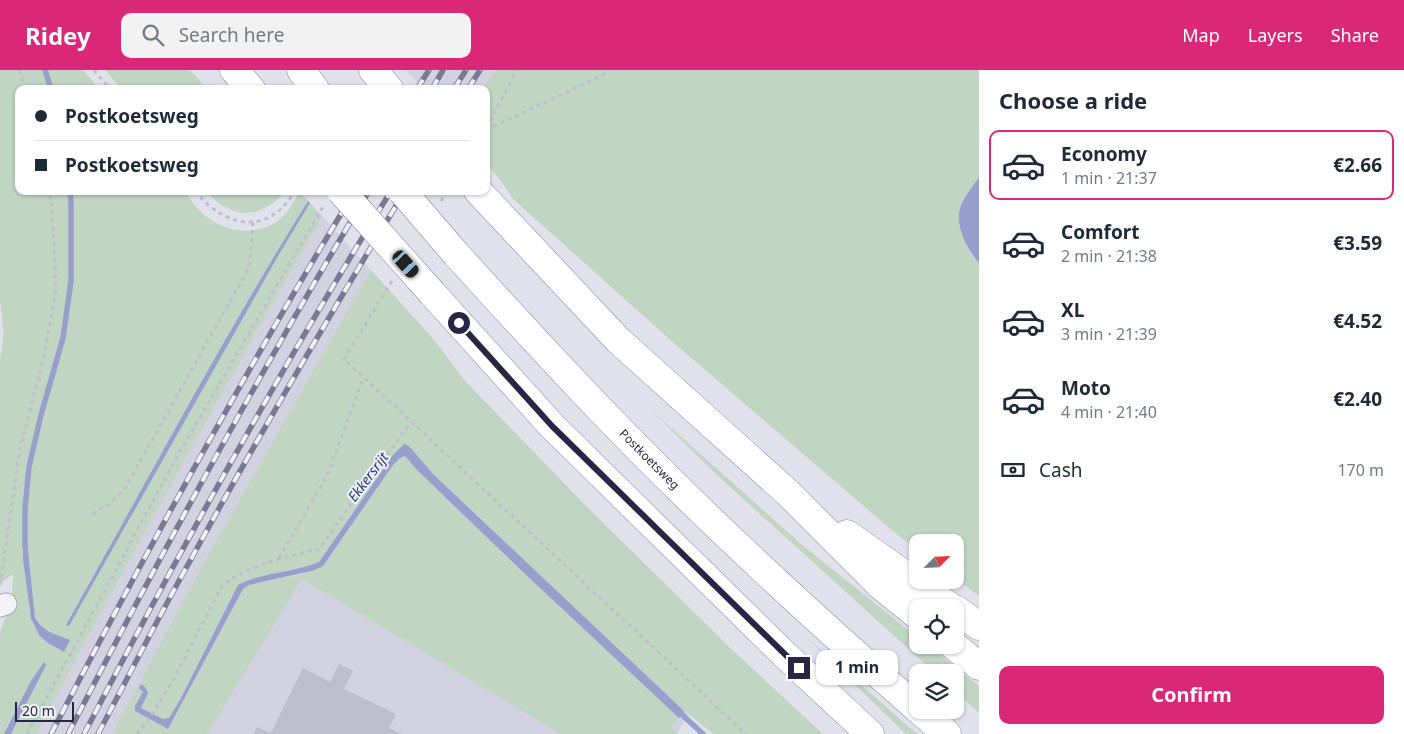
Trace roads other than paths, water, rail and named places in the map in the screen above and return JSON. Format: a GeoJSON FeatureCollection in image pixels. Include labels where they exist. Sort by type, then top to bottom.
{"type":"FeatureCollection","features":[{"type":"Feature","properties":{"kind":"highway"},"geometry":{"type":"LineString","coordinates":[[234,70],[247,85]]}},
{"type":"Feature","properties":{"kind":"highway"},"geometry":{"type":"LineString","coordinates":[[301,70],[312,85]]}},
{"type":"Feature","properties":{"kind":"highway"},"geometry":{"type":"LineString","coordinates":[[373,70],[386,85]]}},
{"type":"Feature","properties":{"kind":"highway"},"geometry":{"type":"LineString","coordinates":[[334,195],[432,293],[552,426],[785,655],[870,734]]}},
{"type":"Feature","properties":{"kind":"highway","name":"Postkoetsweg"},"geometry":{"type":"LineString","coordinates":[[405,195],[456,254],[577,386],[693,503],[816,620],[909,701]]}},
{"type":"Feature","properties":{"kind":"highway"},"geometry":{"type":"LineString","coordinates":[[483,197],[618,340],[788,493],[881,586],[909,609]]}},
{"type":"Feature","properties":{"kind":"highway"},"geometry":{"type":"LineString","coordinates":[[788,493],[941,599]]}},
{"type":"Feature","properties":{"kind":"highway"},"geometry":{"type":"LineString","coordinates":[[964,615],[979,626]]}},
{"type":"Feature","properties":{"kind":"highway"},"geometry":{"type":"LineString","coordinates":[[964,654],[979,666]]}},
{"type":"Feature","properties":{"kind":"highway","name":"Postkoetsweg"},"geometry":{"type":"LineString","coordinates":[[930,719],[947,734]]}},
{"type":"Feature","properties":{"kind":"water"},"geometry":{"type":"Polygon","coordinates":[[[979,177],[979,263],[963,237],[959,215],[963,200],[979,177]]]}},
{"type":"Feature","properties":{"kind":"water"},"geometry":{"type":"Polygon","coordinates":[[[308,201],[310,203],[278,256],[69,626],[66,625],[215,358],[308,201]]]}},
{"type":"Feature","properties":{"kind":"water"},"geometry":{"type":"Polygon","coordinates":[[[404,444],[409,446],[434,475],[684,711],[679,718],[523,572],[417,470],[405,456],[393,465],[323,566],[315,570],[249,585],[243,589],[168,729],[135,711],[135,706],[143,692],[139,688],[141,684],[148,693],[141,708],[163,719],[169,718],[238,585],[257,577],[309,566],[319,562],[393,455],[404,444]]]}},
{"type":"Feature","properties":{"kind":"water"},"geometry":{"type":"Polygon","coordinates":[[[23,540],[27,540],[35,617],[45,629],[70,640],[64,652],[48,643],[39,635],[31,619],[23,559],[23,540]]]}},
{"type":"Feature","properties":{"kind":"water"},"geometry":{"type":"Polygon","coordinates":[[[44,662],[46,665],[11,734],[4,734],[31,681],[44,662]]]}},
{"type":"Feature","properties":{"kind":"waterway","name":"Ekkersrijt"},"geometry":{"type":"LineString","coordinates":[[45,70],[50,85]]}},
{"type":"Feature","properties":{"kind":"waterway","name":"Ekkersrijt"},"geometry":{"type":"LineString","coordinates":[[25,546],[25,509],[29,467],[41,415],[63,338],[71,281],[70,195]]}},
{"type":"Feature","properties":{"kind":"waterway","name":"Ekkersrijt"},"geometry":{"type":"LineString","coordinates":[[677,710],[703,734]]}},
{"type":"Feature","properties":{"kind":"railway"},"geometry":{"type":"LineString","coordinates":[[420,85],[429,70]]}},
{"type":"Feature","properties":{"kind":"railway"},"geometry":{"type":"LineString","coordinates":[[434,85],[443,70]]}},
{"type":"Feature","properties":{"kind":"railway"},"geometry":{"type":"LineString","coordinates":[[457,85],[466,70]]}},
{"type":"Feature","properties":{"kind":"railway"},"geometry":{"type":"LineString","coordinates":[[471,85],[480,70]]}},
{"type":"Feature","properties":{"kind":"railway"},"geometry":{"type":"LineString","coordinates":[[51,734],[198,460],[275,325],[353,195]]}},
{"type":"Feature","properties":{"kind":"railway"},"geometry":{"type":"LineString","coordinates":[[68,734],[214,460],[290,325],[367,195]]}},
{"type":"Feature","properties":{"kind":"railway"},"geometry":{"type":"LineString","coordinates":[[84,734],[232,460],[310,325],[389,195]]}},
{"type":"Feature","properties":{"kind":"railway"},"geometry":{"type":"LineString","coordinates":[[98,734],[238,474],[320,332],[403,195]]}}]}
